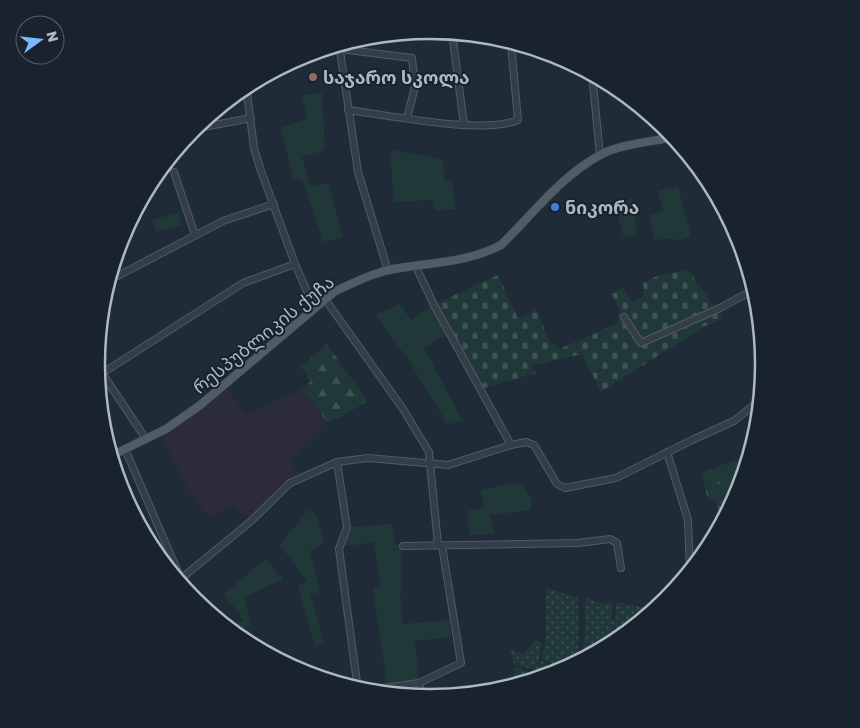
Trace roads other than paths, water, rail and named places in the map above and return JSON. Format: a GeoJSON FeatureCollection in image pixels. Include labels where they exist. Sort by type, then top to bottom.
{"type":"FeatureCollection","features":[{"type":"Feature","properties":{"kind":"main road","name":"რესპუბლიკის ქუჩა"},"geometry":{"type":"LineString","coordinates":[[117,453],[166,429],[222,388],[314,307],[353,282],[388,270],[470,258],[501,245],[533,213],[547,195],[600,155],[616,149],[665,139]]}},
{"type":"Feature","properties":{"kind":"street"},"geometry":{"type":"LineString","coordinates":[[453,39],[464,125]]}},
{"type":"Feature","properties":{"kind":"street"},"geometry":{"type":"LineString","coordinates":[[351,49],[412,58],[415,87],[407,118]]}},
{"type":"Feature","properties":{"kind":"street"},"geometry":{"type":"LineString","coordinates":[[348,110],[464,125],[509,123],[518,120],[511,49]]}},
{"type":"Feature","properties":{"kind":"street"},"geometry":{"type":"LineString","coordinates":[[340,52],[358,172],[388,270]]}},
{"type":"Feature","properties":{"kind":"street"},"geometry":{"type":"LineString","coordinates":[[593,82],[600,155]]}},
{"type":"Feature","properties":{"kind":"street"},"geometry":{"type":"LineString","coordinates":[[248,95],[254,148],[295,264],[314,307]]}},
{"type":"Feature","properties":{"kind":"street"},"geometry":{"type":"LineString","coordinates":[[209,125],[251,118]]}},
{"type":"Feature","properties":{"kind":"street"},"geometry":{"type":"LineString","coordinates":[[174,172],[195,235]]}},
{"type":"Feature","properties":{"kind":"street"},"geometry":{"type":"LineString","coordinates":[[117,276],[223,221],[274,204]]}},
{"type":"Feature","properties":{"kind":"street"},"geometry":{"type":"LineString","coordinates":[[105,371],[243,283],[295,264]]}},
{"type":"Feature","properties":{"kind":"street"},"geometry":{"type":"LineString","coordinates":[[416,267],[434,305],[511,445]]}},
{"type":"Feature","properties":{"kind":"street"},"geometry":{"type":"LineString","coordinates":[[624,317],[641,343],[718,309],[747,293]]}},
{"type":"Feature","properties":{"kind":"street"},"geometry":{"type":"LineString","coordinates":[[325,299],[402,409],[429,452],[440,545],[461,663],[419,683],[395,687]]}},
{"type":"Feature","properties":{"kind":"street"},"geometry":{"type":"LineString","coordinates":[[105,380],[146,439]]}},
{"type":"Feature","properties":{"kind":"street"},"geometry":{"type":"LineString","coordinates":[[184,577],[250,522],[290,483],[337,462],[368,458],[431,465],[457,464],[511,445],[526,442],[534,445],[557,484],[565,488],[616,478],[667,452],[734,422],[752,407]]}},
{"type":"Feature","properties":{"kind":"street"},"geometry":{"type":"LineString","coordinates":[[125,449],[173,563]]}},
{"type":"Feature","properties":{"kind":"street"},"geometry":{"type":"LineString","coordinates":[[667,452],[688,520],[690,560]]}},
{"type":"Feature","properties":{"kind":"street"},"geometry":{"type":"LineString","coordinates":[[337,462],[347,527],[339,549],[357,681]]}},
{"type":"Feature","properties":{"kind":"street"},"geometry":{"type":"LineString","coordinates":[[403,546],[578,543],[610,539],[617,543],[621,568]]}},
{"type":"Feature","properties":{"kind":"street"},"geometry":{"type":"LineString","coordinates":[[419,683],[420,689]]}},
{"type":"Feature","properties":{"kind":"place","name":"საჯარო სკოლა"},"geometry":{"type":"Point","coordinates":[313,77]}},
{"type":"Feature","properties":{"kind":"place","name":"ნიკორა"},"geometry":{"type":"Point","coordinates":[555,207]}}]}
